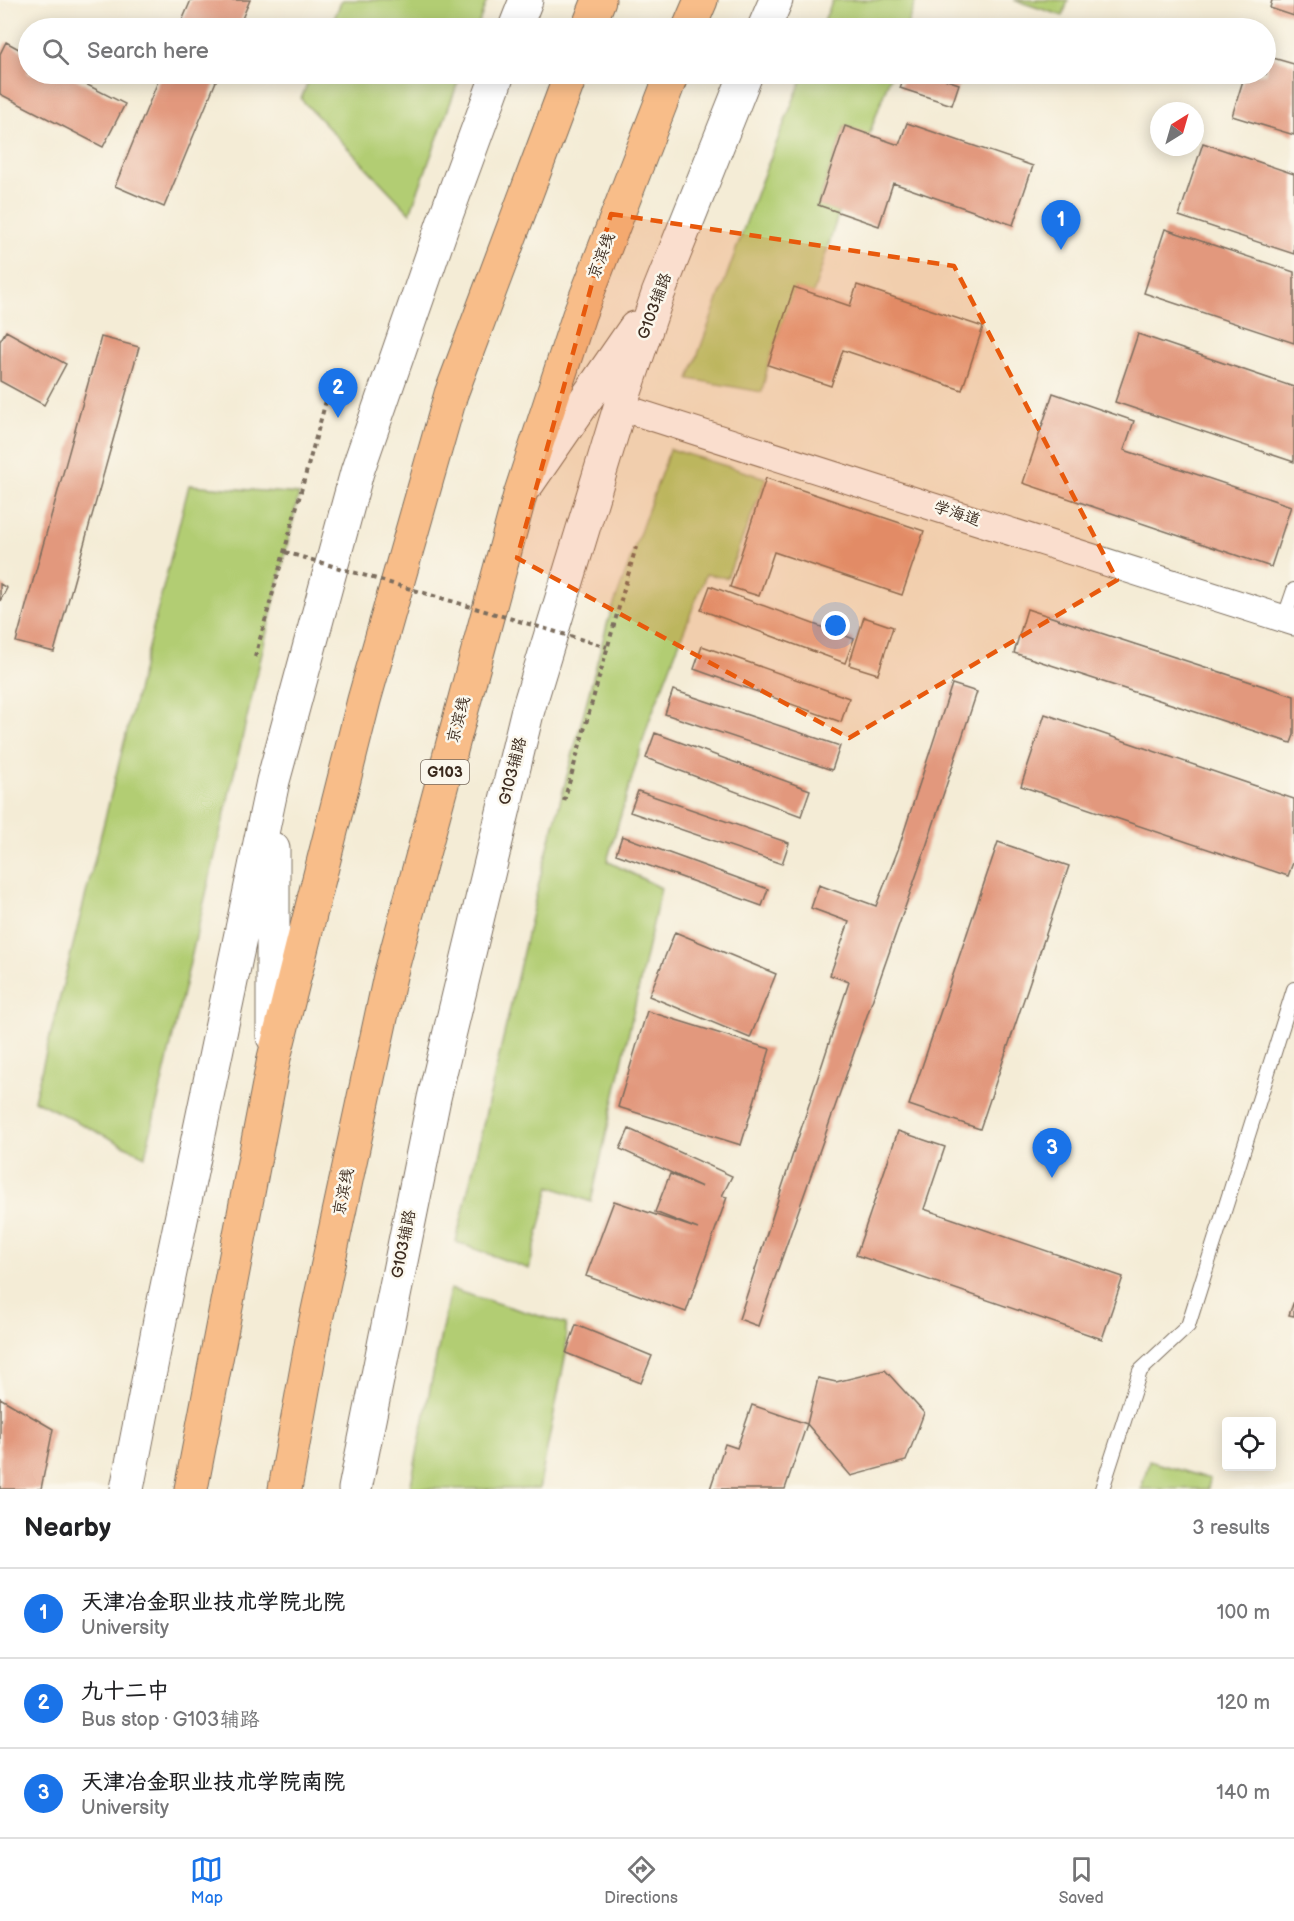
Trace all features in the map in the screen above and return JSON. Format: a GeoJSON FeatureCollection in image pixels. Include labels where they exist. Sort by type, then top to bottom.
{"type":"FeatureCollection","features":[{"type":"Feature","properties":{"kind":"highway"},"geometry":{"type":"LineString","coordinates":[[592,18],[599,0]]}},
{"type":"Feature","properties":{"kind":"highway"},"geometry":{"type":"LineString","coordinates":[[693,18],[701,0]]}},
{"type":"Feature","properties":{"kind":"highway"},"geometry":{"type":"LineString","coordinates":[[191,1489],[274,1058],[364,700],[451,394],[567,84]]}},
{"type":"Feature","properties":{"kind":"highway","name":"京滨线"},"geometry":{"type":"LineString","coordinates":[[285,1489],[314,1329],[390,976],[520,495],[579,315],[668,84]]}},
{"type":"Feature","properties":{"kind":"street"},"geometry":{"type":"LineString","coordinates":[[519,18],[526,0]]}},
{"type":"Feature","properties":{"kind":"street"},"geometry":{"type":"LineString","coordinates":[[768,18],[776,0]]}},
{"type":"Feature","properties":{"kind":"street"},"geometry":{"type":"LineString","coordinates":[[127,1489],[162,1309],[273,781],[357,472],[442,224],[494,84]]}},
{"type":"Feature","properties":{"kind":"street","name":"G103辅路"},"geometry":{"type":"LineString","coordinates":[[355,1489],[434,1098],[521,736],[620,406],[658,294],[742,84]]}},
{"type":"Feature","properties":{"kind":"street"},"geometry":{"type":"LineString","coordinates":[[520,495],[658,294]]}},
{"type":"Feature","properties":{"kind":"street","name":"学海道"},"geometry":{"type":"LineString","coordinates":[[620,406],[1289,621]]}},
{"type":"Feature","properties":{"kind":"street"},"geometry":{"type":"LineString","coordinates":[[273,781],[274,1058]]}},
{"type":"Feature","properties":{"kind":"lane"},"geometry":{"type":"LineString","coordinates":[[1289,621],[1294,590]]}},
{"type":"Feature","properties":{"kind":"lane"},"geometry":{"type":"LineString","coordinates":[[1102,1489],[1140,1371],[1188,1326],[1294,989]]}},
{"type":"Feature","properties":{"kind":"path"},"geometry":{"type":"LineString","coordinates":[[255,657],[326,401]]}},
{"type":"Feature","properties":{"kind":"path"},"geometry":{"type":"LineString","coordinates":[[564,801],[636,547]]}},
{"type":"Feature","properties":{"kind":"path"},"geometry":{"type":"LineString","coordinates":[[285,552],[607,647]]}},
{"type":"Feature","properties":{"kind":"highlighted area"},"geometry":{"type":"Polygon","coordinates":[[[611,214],[954,266],[1117,580],[849,738],[517,558],[611,214]]]}},
{"type":"Feature","properties":{"kind":"green space"},"geometry":{"type":"Polygon","coordinates":[[[342,0],[487,0],[481,18],[334,18],[342,0]]]}},
{"type":"Feature","properties":{"kind":"green space"},"geometry":{"type":"Polygon","coordinates":[[[833,0],[916,0],[910,18],[825,18],[833,0]]]}},
{"type":"Feature","properties":{"kind":"green space"},"geometry":{"type":"Polygon","coordinates":[[[1014,0],[1068,0],[1063,16],[1014,0]]]}},
{"type":"Feature","properties":{"kind":"green space"},"geometry":{"type":"Polygon","coordinates":[[[307,84],[457,84],[410,213],[301,99],[307,84]]]}},
{"type":"Feature","properties":{"kind":"green space"},"geometry":{"type":"Polygon","coordinates":[[[800,84],[887,84],[869,135],[845,126],[818,204],[839,212],[813,294],[794,288],[768,365],[762,392],[689,379],[760,184],[800,84]]]}},
{"type":"Feature","properties":{"kind":"green space"},"geometry":{"type":"Polygon","coordinates":[[[670,449],[766,478],[727,578],[706,574],[649,721],[607,861],[661,888],[591,1202],[550,1186],[529,1269],[456,1242],[541,874],[608,621],[670,449]]]}},
{"type":"Feature","properties":{"kind":"green space"},"geometry":{"type":"Polygon","coordinates":[[[189,485],[299,494],[145,1156],[34,1100],[189,485]]]}},
{"type":"Feature","properties":{"kind":"green space"},"geometry":{"type":"Polygon","coordinates":[[[450,1289],[566,1324],[566,1353],[539,1489],[410,1489],[450,1289]]]}},
{"type":"Feature","properties":{"kind":"green space"},"geometry":{"type":"Polygon","coordinates":[[[1149,1461],[1210,1479],[1208,1489],[1141,1489],[1149,1461]]]}},
{"type":"Feature","properties":{"kind":"building"},"geometry":{"type":"Polygon","coordinates":[[[191,0],[250,0],[242,18],[183,18],[191,0]]]}},
{"type":"Feature","properties":{"kind":"building"},"geometry":{"type":"Polygon","coordinates":[[[1272,0],[1294,0],[1294,16],[1270,8],[1272,0]]]}},
{"type":"Feature","properties":{"kind":"building"},"geometry":{"type":"Polygon","coordinates":[[[6,42],[18,49],[18,84],[86,84],[125,104],[103,147],[0,94],[0,54],[6,42]]]}},
{"type":"Feature","properties":{"kind":"building"},"geometry":{"type":"Polygon","coordinates":[[[1276,59],[1294,64],[1294,135],[1232,116],[1242,84],[1276,84],[1276,59]]]}},
{"type":"Feature","properties":{"kind":"building"},"geometry":{"type":"Polygon","coordinates":[[[157,84],[215,84],[164,207],[115,186],[157,84]]]}},
{"type":"Feature","properties":{"kind":"building"},"geometry":{"type":"Polygon","coordinates":[[[901,84],[959,84],[952,105],[900,88],[901,84]]]}},
{"type":"Feature","properties":{"kind":"building"},"geometry":{"type":"Polygon","coordinates":[[[907,123],[1033,166],[1013,225],[893,183],[879,226],[818,205],[845,126],[899,145],[907,123]]]}},
{"type":"Feature","properties":{"kind":"building"},"geometry":{"type":"Polygon","coordinates":[[[1204,143],[1294,174],[1294,254],[1179,216],[1199,156],[1204,156],[1204,143]]]}},
{"type":"Feature","properties":{"kind":"building"},"geometry":{"type":"Polygon","coordinates":[[[1165,229],[1294,272],[1294,343],[1144,293],[1165,229]]]}},
{"type":"Feature","properties":{"kind":"building"},"geometry":{"type":"Polygon","coordinates":[[[857,285],[983,327],[962,390],[843,350],[831,386],[768,365],[794,287],[850,306],[857,285]]]}},
{"type":"Feature","properties":{"kind":"building"},"geometry":{"type":"Polygon","coordinates":[[[6,331],[66,364],[44,405],[0,381],[0,341],[6,331]]]}},
{"type":"Feature","properties":{"kind":"building"},"geometry":{"type":"Polygon","coordinates":[[[1138,334],[1294,387],[1294,462],[1115,402],[1138,334]]]}},
{"type":"Feature","properties":{"kind":"building"},"geometry":{"type":"Polygon","coordinates":[[[101,337],[139,347],[54,652],[16,642],[101,337]]]}},
{"type":"Feature","properties":{"kind":"building"},"geometry":{"type":"Polygon","coordinates":[[[1053,393],[1134,421],[1124,450],[1291,506],[1271,567],[1023,483],[1053,393]]]}},
{"type":"Feature","properties":{"kind":"building"},"geometry":{"type":"Polygon","coordinates":[[[766,478],[924,531],[902,595],[774,552],[759,596],[730,587],[766,478]]]}},
{"type":"Feature","properties":{"kind":"building"},"geometry":{"type":"Polygon","coordinates":[[[0,584],[7,588],[0,601],[0,584]]]}},
{"type":"Feature","properties":{"kind":"building"},"geometry":{"type":"Polygon","coordinates":[[[710,586],[854,639],[845,663],[701,610],[710,586]]]}},
{"type":"Feature","properties":{"kind":"building"},"geometry":{"type":"Polygon","coordinates":[[[1027,609],[1294,696],[1294,735],[1291,743],[1014,653],[1027,609]]]}},
{"type":"Feature","properties":{"kind":"building"},"geometry":{"type":"Polygon","coordinates":[[[864,617],[893,627],[878,674],[849,665],[864,617]]]}},
{"type":"Feature","properties":{"kind":"building"},"geometry":{"type":"Polygon","coordinates":[[[702,646],[849,698],[841,722],[694,669],[702,646]]]}},
{"type":"Feature","properties":{"kind":"building"},"geometry":{"type":"Polygon","coordinates":[[[952,684],[977,692],[922,859],[758,1326],[739,1319],[849,982],[830,975],[849,922],[811,908],[819,885],[876,906],[898,850],[952,684]]]}},
{"type":"Feature","properties":{"kind":"building"},"geometry":{"type":"Polygon","coordinates":[[[673,690],[840,746],[832,770],[665,714],[673,690]]]}},
{"type":"Feature","properties":{"kind":"building"},"geometry":{"type":"Polygon","coordinates":[[[1045,714],[1294,799],[1294,860],[1288,876],[1021,786],[1045,714]]]}},
{"type":"Feature","properties":{"kind":"building"},"geometry":{"type":"Polygon","coordinates":[[[655,733],[810,790],[801,816],[646,758],[655,733]]]}},
{"type":"Feature","properties":{"kind":"building"},"geometry":{"type":"Polygon","coordinates":[[[638,791],[789,843],[782,864],[630,812],[638,791]]]}},
{"type":"Feature","properties":{"kind":"building"},"geometry":{"type":"Polygon","coordinates":[[[622,836],[768,889],[762,906],[616,854],[622,836]]]}},
{"type":"Feature","properties":{"kind":"building"},"geometry":{"type":"Polygon","coordinates":[[[998,842],[1069,866],[980,1129],[909,1105],[998,842]]]}},
{"type":"Feature","properties":{"kind":"building"},"geometry":{"type":"Polygon","coordinates":[[[675,932],[776,974],[750,1038],[649,996],[675,932]]]}},
{"type":"Feature","properties":{"kind":"building"},"geometry":{"type":"Polygon","coordinates":[[[647,1011],[770,1049],[741,1145],[618,1107],[647,1011]]]}},
{"type":"Feature","properties":{"kind":"building"},"geometry":{"type":"Polygon","coordinates":[[[629,1129],[732,1176],[722,1196],[727,1197],[686,1312],[586,1276],[614,1201],[698,1229],[655,1212],[670,1174],[702,1187],[620,1149],[629,1129]]]}},
{"type":"Feature","properties":{"kind":"building"},"geometry":{"type":"Polygon","coordinates":[[[898,1131],[945,1147],[924,1209],[1123,1277],[1102,1339],[856,1255],[898,1131]]]}},
{"type":"Feature","properties":{"kind":"building"},"geometry":{"type":"Polygon","coordinates":[[[1294,1301],[1294,1316],[1289,1315],[1294,1301]]]}},
{"type":"Feature","properties":{"kind":"building"},"geometry":{"type":"Polygon","coordinates":[[[576,1325],[652,1356],[641,1383],[566,1353],[576,1325]]]}},
{"type":"Feature","properties":{"kind":"building"},"geometry":{"type":"Polygon","coordinates":[[[885,1370],[924,1413],[906,1461],[851,1476],[807,1424],[818,1378],[836,1382],[885,1370]]]}},
{"type":"Feature","properties":{"kind":"building"},"geometry":{"type":"Polygon","coordinates":[[[0,1398],[53,1429],[41,1489],[0,1489],[0,1398]]]}},
{"type":"Feature","properties":{"kind":"building"},"geometry":{"type":"Polygon","coordinates":[[[752,1405],[807,1424],[785,1489],[710,1489],[725,1444],[737,1448],[752,1405]]]}},
{"type":"Feature","properties":{"kind":"place","name":"天津冶金职业技术学院北院"},"geometry":{"type":"Point","coordinates":[1061,250]}},
{"type":"Feature","properties":{"kind":"place","name":"九十二中"},"geometry":{"type":"Point","coordinates":[338,418]}},
{"type":"Feature","properties":{"kind":"place","name":"天津冶金职业技术学院南院"},"geometry":{"type":"Point","coordinates":[1052,1178]}}]}
